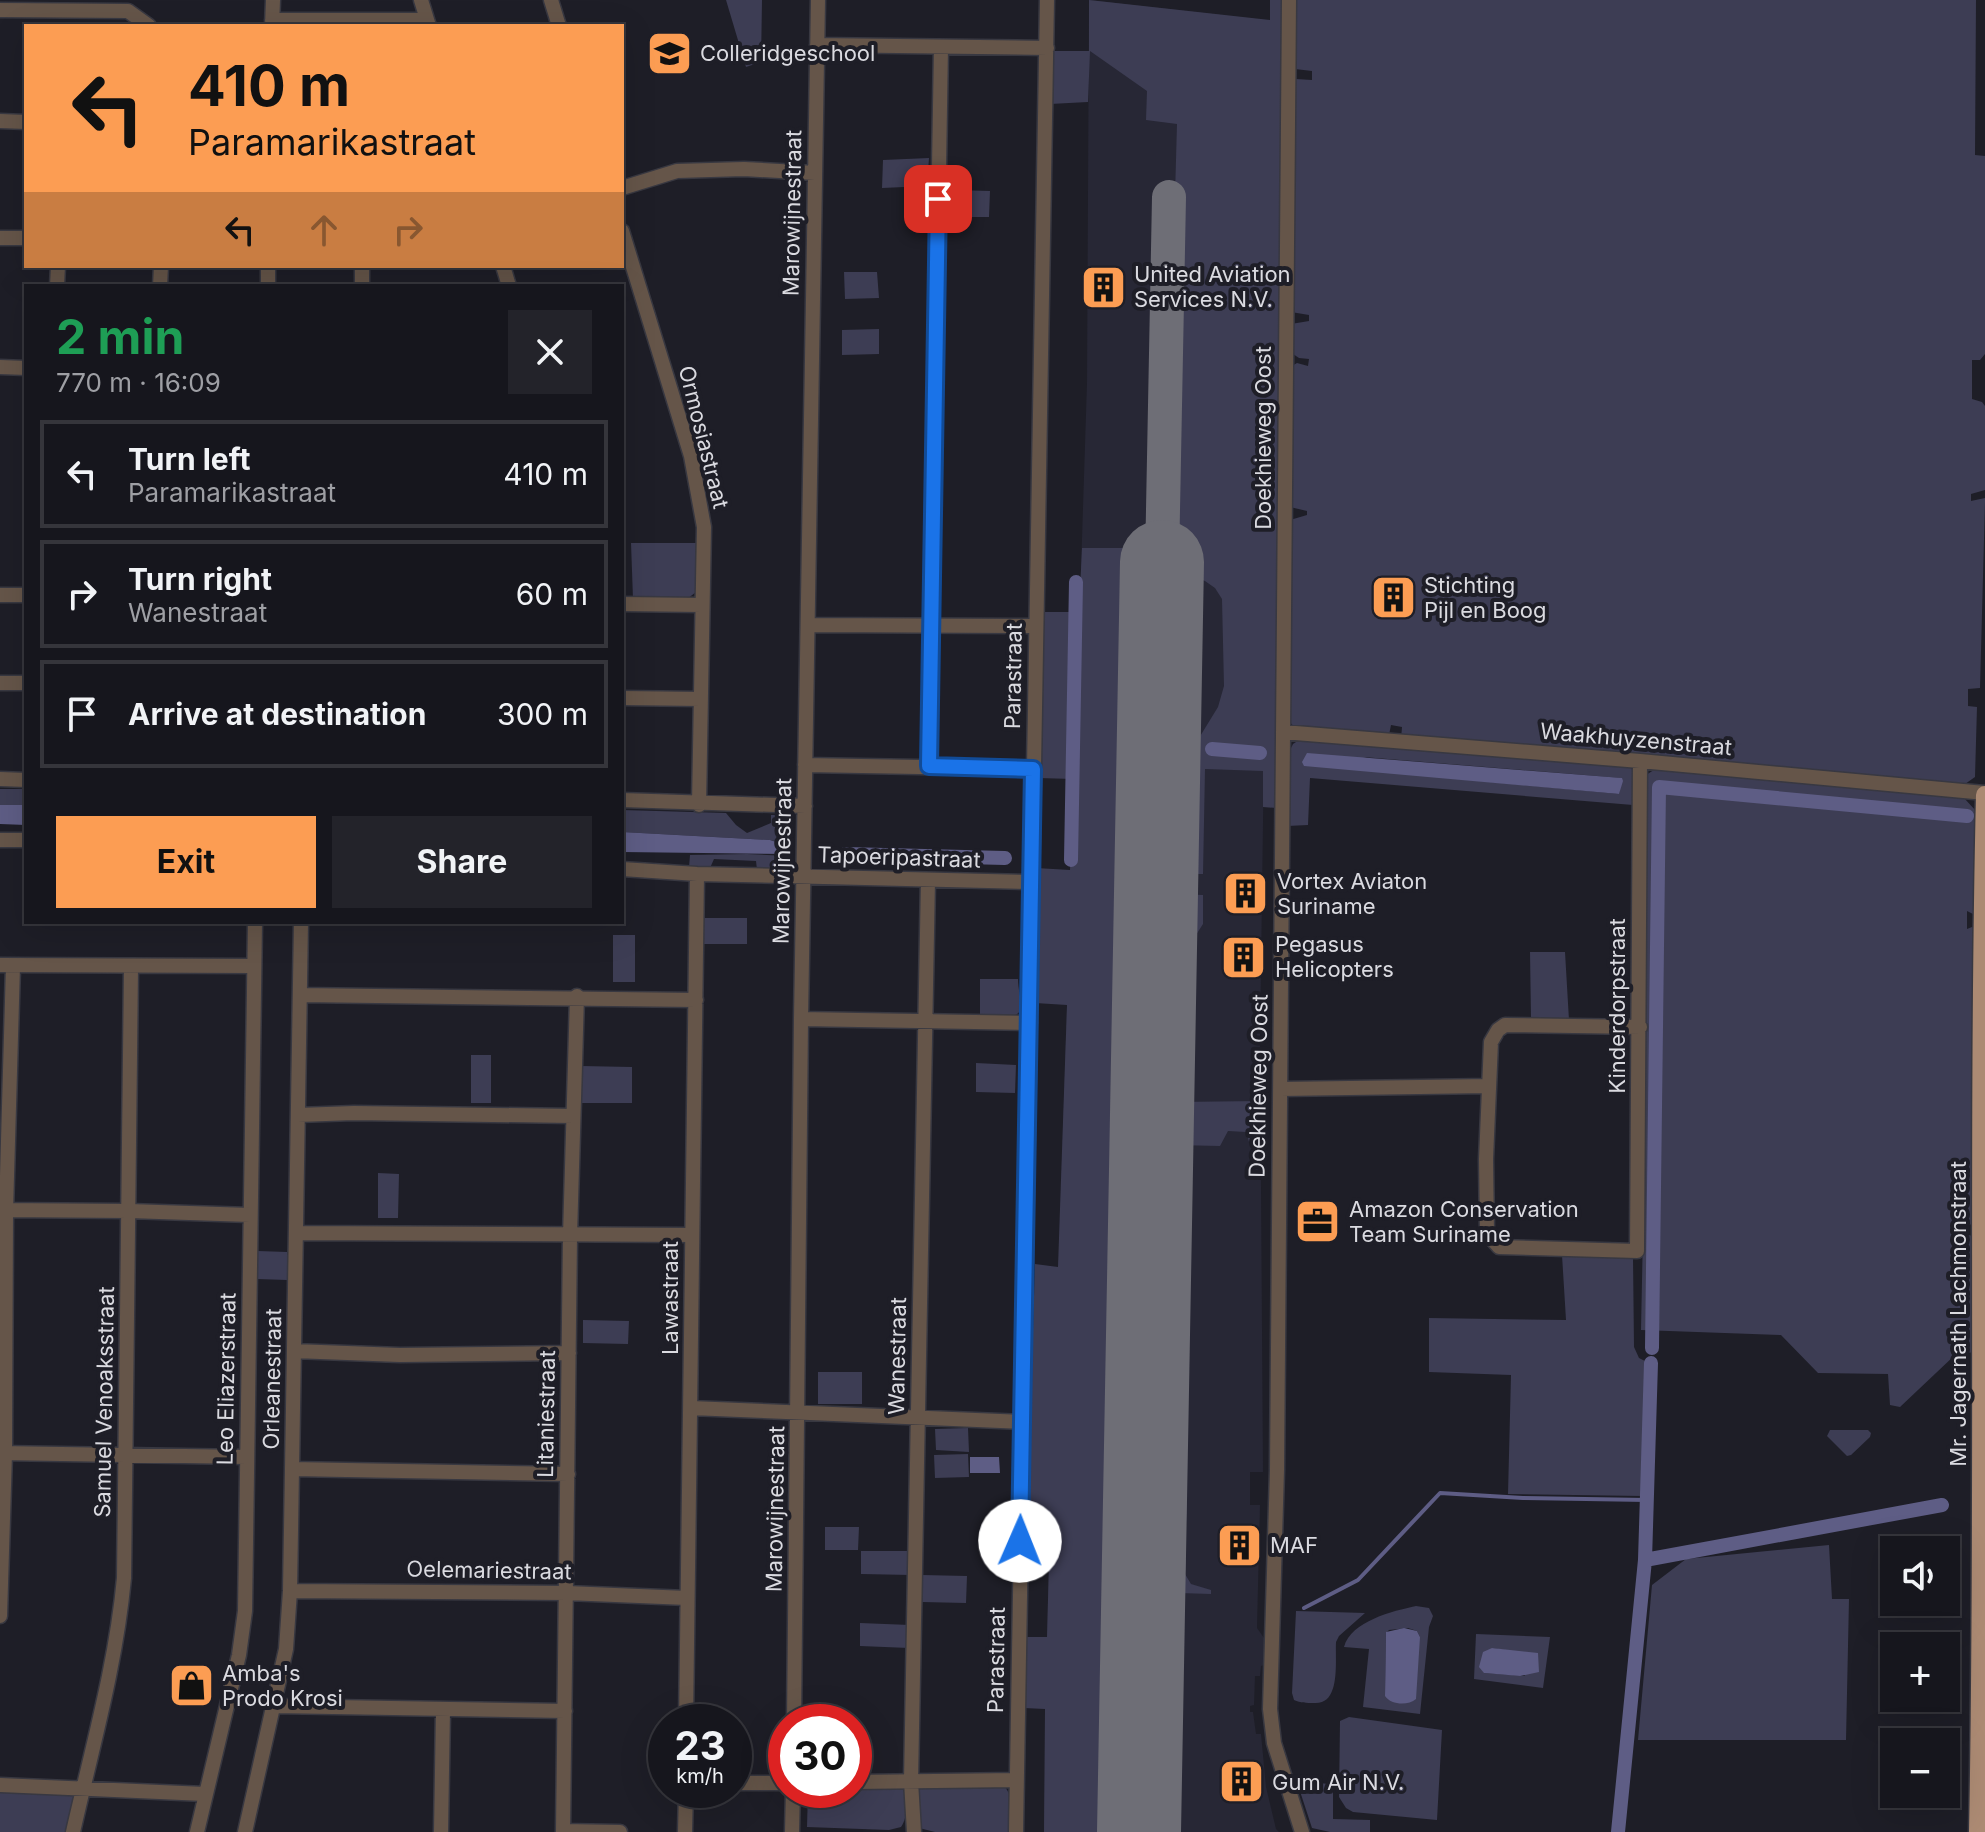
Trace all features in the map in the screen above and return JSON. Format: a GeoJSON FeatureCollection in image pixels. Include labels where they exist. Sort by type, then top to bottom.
{"type":"FeatureCollection","features":[{"type":"Feature","properties":{"kind":"main road","name":"Mr. Jagernath Lachmonstraat"},"geometry":{"type":"LineString","coordinates":[[1980,1826],[1985,794]]}},
{"type":"Feature","properties":{"kind":"street"},"geometry":{"type":"LineString","coordinates":[[273,0],[272,23],[428,23],[421,0]]}},
{"type":"Feature","properties":{"kind":"street"},"geometry":{"type":"LineString","coordinates":[[551,0],[558,24]]}},
{"type":"Feature","properties":{"kind":"street","name":"Marowijnestraat"},"geometry":{"type":"LineString","coordinates":[[794,1704],[801,1019],[818,0]]}},
{"type":"Feature","properties":{"kind":"street","name":"Parastraat"},"geometry":{"type":"LineString","coordinates":[[1016,1832],[1047,0]]}},
{"type":"Feature","properties":{"kind":"street","name":"Doekhieweg Oost"},"geometry":{"type":"LineString","coordinates":[[1289,0],[1277,1470],[1270,1709],[1274,1743],[1302,1832]]}},
{"type":"Feature","properties":{"kind":"street"},"geometry":{"type":"LineString","coordinates":[[0,10],[60,18],[128,11],[146,24]]}},
{"type":"Feature","properties":{"kind":"street"},"geometry":{"type":"LineString","coordinates":[[817,45],[1047,48]]}},
{"type":"Feature","properties":{"kind":"street"},"geometry":{"type":"LineString","coordinates":[[929,766],[941,47]]}},
{"type":"Feature","properties":{"kind":"street"},"geometry":{"type":"LineString","coordinates":[[0,121],[24,122]]}},
{"type":"Feature","properties":{"kind":"street"},"geometry":{"type":"LineString","coordinates":[[624,187],[677,171],[744,169],[815,173]]}},
{"type":"Feature","properties":{"kind":"street"},"geometry":{"type":"LineString","coordinates":[[0,238],[24,238]]}},
{"type":"Feature","properties":{"kind":"street","name":"Ormosiastraat"},"geometry":{"type":"LineString","coordinates":[[624,238],[691,456],[704,527],[699,805]]}},
{"type":"Feature","properties":{"kind":"street"},"geometry":{"type":"LineString","coordinates":[[0,367],[24,368]]}},
{"type":"Feature","properties":{"kind":"street"},"geometry":{"type":"LineString","coordinates":[[0,595],[24,595]]}},
{"type":"Feature","properties":{"kind":"street"},"geometry":{"type":"LineString","coordinates":[[624,604],[702,605]]}},
{"type":"Feature","properties":{"kind":"street"},"geometry":{"type":"LineString","coordinates":[[809,625],[1035,626]]}},
{"type":"Feature","properties":{"kind":"street"},"geometry":{"type":"LineString","coordinates":[[0,683],[24,683]]}},
{"type":"Feature","properties":{"kind":"street"},"geometry":{"type":"LineString","coordinates":[[624,698],[701,699]]}},
{"type":"Feature","properties":{"kind":"street","name":"Waakhuyzenstraat"},"geometry":{"type":"LineString","coordinates":[[1283,732],[1640,761],[1985,794]]}},
{"type":"Feature","properties":{"kind":"street","name":"Kinderdorpstraat"},"geometry":{"type":"LineString","coordinates":[[1489,1086],[1487,1233],[1492,1242],[1499,1247],[1637,1251],[1640,761]]}},
{"type":"Feature","properties":{"kind":"street"},"geometry":{"type":"LineString","coordinates":[[805,765],[1033,769]]}},
{"type":"Feature","properties":{"kind":"street"},"geometry":{"type":"LineString","coordinates":[[0,779],[24,780]]}},
{"type":"Feature","properties":{"kind":"street"},"geometry":{"type":"LineString","coordinates":[[624,800],[699,805],[805,806]]}},
{"type":"Feature","properties":{"kind":"street"},"geometry":{"type":"LineString","coordinates":[[0,840],[24,840]]}},
{"type":"Feature","properties":{"kind":"street","name":"Tapoeripastraat"},"geometry":{"type":"LineString","coordinates":[[624,869],[697,874],[1031,882]]}},
{"type":"Feature","properties":{"kind":"street","name":"Lawastraat"},"geometry":{"type":"LineString","coordinates":[[686,1704],[697,874]]}},
{"type":"Feature","properties":{"kind":"street","name":"Wanestraat"},"geometry":{"type":"LineString","coordinates":[[914,1832],[911,1781],[928,880]]}},
{"type":"Feature","properties":{"kind":"street","name":"Leo Eliazerstraat"},"geometry":{"type":"LineString","coordinates":[[197,1832],[239,1655],[245,1611],[255,924]]}},
{"type":"Feature","properties":{"kind":"street","name":"Orleanestraat"},"geometry":{"type":"LineString","coordinates":[[245,1832],[286,1649],[290,1591],[301,924]]}},
{"type":"Feature","properties":{"kind":"street"},"geometry":{"type":"LineString","coordinates":[[0,1616],[7,966],[254,966]]}},
{"type":"Feature","properties":{"kind":"street","name":"Samuel Venoaksstraat"},"geometry":{"type":"LineString","coordinates":[[73,1832],[119,1625],[124,1578],[131,968]]}},
{"type":"Feature","properties":{"kind":"street"},"geometry":{"type":"LineString","coordinates":[[300,995],[577,996],[696,1000]]}},
{"type":"Feature","properties":{"kind":"street","name":"Litaniestraat"},"geometry":{"type":"LineString","coordinates":[[563,1832],[570,1236],[577,996]]}},
{"type":"Feature","properties":{"kind":"street"},"geometry":{"type":"LineString","coordinates":[[801,1019],[1030,1023]]}},
{"type":"Feature","properties":{"kind":"street"},"geometry":{"type":"LineString","coordinates":[[1280,1089],[1489,1086],[1491,1042],[1505,1025],[1640,1027]]}},
{"type":"Feature","properties":{"kind":"street"},"geometry":{"type":"LineString","coordinates":[[298,1115],[573,1116]]}},
{"type":"Feature","properties":{"kind":"street"},"geometry":{"type":"LineString","coordinates":[[3,1210],[250,1215]]}},
{"type":"Feature","properties":{"kind":"street"},"geometry":{"type":"LineString","coordinates":[[296,1233],[692,1235]]}},
{"type":"Feature","properties":{"kind":"street"},"geometry":{"type":"LineString","coordinates":[[294,1351],[400,1355],[569,1353]]}},
{"type":"Feature","properties":{"kind":"street"},"geometry":{"type":"LineString","coordinates":[[691,1408],[1022,1422]]}},
{"type":"Feature","properties":{"kind":"street"},"geometry":{"type":"LineString","coordinates":[[3,1453],[246,1457]]}},
{"type":"Feature","properties":{"kind":"street"},"geometry":{"type":"LineString","coordinates":[[292,1469],[568,1474]]}},
{"type":"Feature","properties":{"kind":"street","name":"Oelemariestraat"},"geometry":{"type":"LineString","coordinates":[[290,1591],[567,1593],[687,1598]]}},
{"type":"Feature","properties":{"kind":"street"},"geometry":{"type":"LineString","coordinates":[[274,1706],[565,1711]]}},
{"type":"Feature","properties":{"kind":"street"},"geometry":{"type":"LineString","coordinates":[[441,1832],[443,1710]]}},
{"type":"Feature","properties":{"kind":"street"},"geometry":{"type":"LineString","coordinates":[[872,1782],[1016,1780]]}},
{"type":"Feature","properties":{"kind":"street"},"geometry":{"type":"LineString","coordinates":[[0,1785],[205,1794]]}},
{"type":"Feature","properties":{"kind":"street"},"geometry":{"type":"LineString","coordinates":[[685,1832],[686,1808]]}},
{"type":"Feature","properties":{"kind":"street"},"geometry":{"type":"LineString","coordinates":[[792,1832],[793,1808]]}},
{"type":"Feature","properties":{"kind":"street"},"geometry":{"type":"LineString","coordinates":[[563,1832],[620,1832]]}},
{"type":"Feature","properties":{"kind":"shaded area"},"geometry":{"type":"Polygon","coordinates":[[[726,0],[762,0],[761,62],[746,67],[726,0]]]}},
{"type":"Feature","properties":{"kind":"shaded area"},"geometry":{"type":"Polygon","coordinates":[[[1089,0],[1274,21],[1260,1042],[1263,1472],[1250,1472],[1250,1505],[1260,1505],[1257,1628],[1264,1638],[1264,1665],[1261,1666],[1260,1676],[1255,1676],[1254,1705],[1250,1706],[1250,1712],[1253,1712],[1256,1734],[1261,1734],[1266,1787],[1279,1832],[1044,1832],[1048,1597],[1087,383],[1089,0]]]}},
{"type":"Feature","properties":{"kind":"shaded area"},"geometry":{"type":"Polygon","coordinates":[[[1089,0],[1270,20],[1270,0],[1283,0],[1277,808],[1263,807],[1263,771],[1205,769],[1203,874],[1176,874],[1180,769],[1218,707],[1224,686],[1222,599],[1215,588],[1205,581],[1181,572],[1176,550],[1184,269],[1173,268],[1177,124],[1146,120],[1147,91],[1090,51],[1088,102],[1050,104],[1051,51],[1089,51],[1089,0]]]}},
{"type":"Feature","properties":{"kind":"shaded area"},"geometry":{"type":"Polygon","coordinates":[[[1294,0],[1976,0],[1975,155],[1985,156],[1985,354],[1980,360],[1972,360],[1972,399],[1985,406],[1985,490],[1971,494],[1971,501],[1985,498],[1985,502],[1980,688],[1968,689],[1968,706],[1977,707],[1975,777],[1965,784],[1959,784],[1626,756],[1621,745],[1621,753],[1401,739],[1402,727],[1391,725],[1389,735],[1295,728],[1289,721],[1290,520],[1307,515],[1307,511],[1290,507],[1292,366],[1297,363],[1308,366],[1309,359],[1293,354],[1291,324],[1309,321],[1309,315],[1291,312],[1293,82],[1296,79],[1312,80],[1312,71],[1295,69],[1294,0]]]}},
{"type":"Feature","properties":{"kind":"shaded area"},"geometry":{"type":"Polygon","coordinates":[[[929,158],[927,186],[882,188],[883,160],[929,158]]]}},
{"type":"Feature","properties":{"kind":"shaded area"},"geometry":{"type":"Polygon","coordinates":[[[954,190],[990,191],[989,217],[953,217],[954,190]]]}},
{"type":"Feature","properties":{"kind":"shaded area"},"geometry":{"type":"Polygon","coordinates":[[[844,272],[877,272],[879,298],[845,299],[844,272]]]}},
{"type":"Feature","properties":{"kind":"shaded area"},"geometry":{"type":"Polygon","coordinates":[[[879,329],[879,354],[842,355],[842,330],[879,329]]]}},
{"type":"Feature","properties":{"kind":"shaded area"},"geometry":{"type":"Polygon","coordinates":[[[631,543],[696,543],[696,592],[687,599],[633,599],[631,543]]]}},
{"type":"Feature","properties":{"kind":"shaded area"},"geometry":{"type":"Polygon","coordinates":[[[1082,548],[1129,548],[1107,1758],[1104,1832],[1044,1832],[1045,1709],[1024,1708],[1026,1637],[1047,1637],[1050,1525],[1027,1524],[1035,1264],[1058,1267],[1067,1005],[1035,1003],[1036,868],[1070,870],[1073,779],[1038,778],[1040,612],[1079,612],[1082,548]]]}},
{"type":"Feature","properties":{"kind":"shaded area"},"geometry":{"type":"Polygon","coordinates":[[[1299,740],[1630,767],[1635,773],[1633,805],[1310,778],[1308,825],[1287,826],[1288,754],[1299,740]],[[1363,757],[1438,777],[1619,794],[1621,778],[1363,757]]]}},
{"type":"Feature","properties":{"kind":"shaded area"},"geometry":{"type":"Polygon","coordinates":[[[1307,753],[1622,778],[1623,781],[1619,794],[1304,766],[1302,762],[1307,753]]]}},
{"type":"Feature","properties":{"kind":"shaded area"},"geometry":{"type":"Polygon","coordinates":[[[1657,768],[1964,798],[1976,811],[1975,915],[1967,911],[1967,929],[1979,929],[1973,1223],[1963,1229],[1963,1234],[1973,1236],[1974,1243],[1971,1330],[1975,1331],[1974,1352],[1955,1355],[1900,1407],[1890,1405],[1888,1374],[1818,1373],[1781,1335],[1641,1330],[1646,775],[1657,768]]]}},
{"type":"Feature","properties":{"kind":"shaded area"},"geometry":{"type":"Polygon","coordinates":[[[0,789],[24,789],[24,805],[0,805],[0,789]]]}},
{"type":"Feature","properties":{"kind":"shaded area"},"geometry":{"type":"Polygon","coordinates":[[[0,805],[24,805],[24,825],[0,824],[0,805]]]}},
{"type":"Feature","properties":{"kind":"shaded area"},"geometry":{"type":"Polygon","coordinates":[[[624,810],[726,813],[747,833],[771,823],[771,815],[787,815],[793,823],[793,846],[770,840],[624,832],[624,810]]]}},
{"type":"Feature","properties":{"kind":"shaded area"},"geometry":{"type":"Polygon","coordinates":[[[624,832],[770,840],[792,847],[792,854],[624,852],[624,832]]]}},
{"type":"Feature","properties":{"kind":"shaded area"},"geometry":{"type":"Polygon","coordinates":[[[690,855],[788,856],[791,858],[791,870],[757,870],[756,861],[714,859],[710,868],[689,867],[690,855]]]}},
{"type":"Feature","properties":{"kind":"shaded area"},"geometry":{"type":"Polygon","coordinates":[[[1176,894],[1203,895],[1203,924],[1187,949],[1174,953],[1176,894]]]}},
{"type":"Feature","properties":{"kind":"shaded area"},"geometry":{"type":"Polygon","coordinates":[[[703,918],[747,918],[747,944],[703,944],[703,918]]]}},
{"type":"Feature","properties":{"kind":"shaded area"},"geometry":{"type":"Polygon","coordinates":[[[613,935],[635,935],[635,982],[613,982],[613,935]]]}},
{"type":"Feature","properties":{"kind":"shaded area"},"geometry":{"type":"Polygon","coordinates":[[[1530,952],[1565,952],[1569,1020],[1531,1019],[1530,952]]]}},
{"type":"Feature","properties":{"kind":"shaded area"},"geometry":{"type":"Polygon","coordinates":[[[980,979],[1018,979],[1020,1011],[1005,1018],[980,1017],[980,979]]]}},
{"type":"Feature","properties":{"kind":"shaded area"},"geometry":{"type":"Polygon","coordinates":[[[471,1055],[491,1055],[491,1103],[471,1103],[471,1055]]]}},
{"type":"Feature","properties":{"kind":"shaded area"},"geometry":{"type":"Polygon","coordinates":[[[976,1063],[1016,1065],[1015,1093],[976,1092],[976,1063]]]}},
{"type":"Feature","properties":{"kind":"shaded area"},"geometry":{"type":"Polygon","coordinates":[[[581,1066],[632,1067],[632,1103],[579,1103],[581,1066]]]}},
{"type":"Feature","properties":{"kind":"shaded area"},"geometry":{"type":"Polygon","coordinates":[[[1261,1101],[1261,1145],[1250,1145],[1246,1132],[1228,1131],[1220,1146],[1175,1145],[1175,1102],[1261,1101]]]}},
{"type":"Feature","properties":{"kind":"shaded area"},"geometry":{"type":"Polygon","coordinates":[[[378,1173],[399,1174],[398,1218],[378,1218],[378,1173]]]}},
{"type":"Feature","properties":{"kind":"shaded area"},"geometry":{"type":"Polygon","coordinates":[[[258,1251],[287,1252],[287,1280],[257,1279],[258,1251]]]}},
{"type":"Feature","properties":{"kind":"shaded area"},"geometry":{"type":"Polygon","coordinates":[[[1562,1255],[1633,1257],[1634,1347],[1639,1358],[1645,1361],[1642,1496],[1508,1494],[1511,1375],[1429,1372],[1429,1318],[1566,1320],[1562,1255]]]}},
{"type":"Feature","properties":{"kind":"shaded area"},"geometry":{"type":"Polygon","coordinates":[[[583,1320],[629,1321],[628,1344],[583,1343],[583,1320]]]}},
{"type":"Feature","properties":{"kind":"shaded area"},"geometry":{"type":"Polygon","coordinates":[[[818,1372],[862,1372],[862,1404],[818,1404],[818,1372]]]}},
{"type":"Feature","properties":{"kind":"shaded area"},"geometry":{"type":"Polygon","coordinates":[[[968,1428],[969,1452],[936,1450],[935,1429],[968,1428]]]}},
{"type":"Feature","properties":{"kind":"shaded area"},"geometry":{"type":"Polygon","coordinates":[[[1830,1430],[1868,1430],[1871,1433],[1847,1456],[1827,1436],[1830,1430]]]}},
{"type":"Feature","properties":{"kind":"shaded area"},"geometry":{"type":"Polygon","coordinates":[[[968,1454],[969,1477],[935,1478],[934,1455],[968,1454]]]}},
{"type":"Feature","properties":{"kind":"shaded area"},"geometry":{"type":"Polygon","coordinates":[[[970,1457],[999,1457],[1000,1473],[970,1473],[970,1457]]]}},
{"type":"Feature","properties":{"kind":"shaded area"},"geometry":{"type":"Polygon","coordinates":[[[1167,1501],[1187,1502],[1185,1544],[1165,1543],[1167,1501]]]}},
{"type":"Feature","properties":{"kind":"shaded area"},"geometry":{"type":"Polygon","coordinates":[[[1048,1526],[1048,1540],[1044,1541],[1045,1561],[1031,1562],[1030,1527],[1048,1526]]]}},
{"type":"Feature","properties":{"kind":"shaded area"},"geometry":{"type":"Polygon","coordinates":[[[825,1527],[859,1527],[858,1550],[825,1550],[825,1527]]]}},
{"type":"Feature","properties":{"kind":"shaded area"},"geometry":{"type":"Polygon","coordinates":[[[1829,1545],[1832,1599],[1849,1599],[1846,1740],[1638,1740],[1652,1585],[1686,1559],[1829,1545]]]}},
{"type":"Feature","properties":{"kind":"shaded area"},"geometry":{"type":"Polygon","coordinates":[[[861,1551],[911,1551],[911,1575],[861,1574],[861,1551]]]}},
{"type":"Feature","properties":{"kind":"shaded area"},"geometry":{"type":"Polygon","coordinates":[[[1168,1558],[1186,1559],[1185,1574],[1191,1584],[1211,1590],[1211,1594],[1179,1593],[1166,1580],[1168,1558]]]}},
{"type":"Feature","properties":{"kind":"shaded area"},"geometry":{"type":"Polygon","coordinates":[[[922,1575],[967,1576],[966,1603],[922,1602],[922,1575]]]}},
{"type":"Feature","properties":{"kind":"shaded area"},"geometry":{"type":"Polygon","coordinates":[[[1416,1606],[1429,1608],[1433,1616],[1429,1627],[1420,1714],[1363,1707],[1369,1649],[1344,1647],[1348,1638],[1374,1619],[1416,1606]],[[1408,1628],[1386,1633],[1385,1696],[1420,1637],[1417,1631],[1408,1628]]]}},
{"type":"Feature","properties":{"kind":"shaded area"},"geometry":{"type":"Polygon","coordinates":[[[1296,1611],[1365,1613],[1336,1642],[1335,1681],[1329,1697],[1323,1702],[1294,1700],[1296,1611]]]}},
{"type":"Feature","properties":{"kind":"shaded area"},"geometry":{"type":"Polygon","coordinates":[[[860,1623],[910,1625],[909,1648],[860,1646],[860,1623]]]}},
{"type":"Feature","properties":{"kind":"shaded area"},"geometry":{"type":"Polygon","coordinates":[[[1404,1628],[1417,1631],[1420,1637],[1416,1699],[1400,1704],[1385,1696],[1386,1632],[1404,1628]]]}},
{"type":"Feature","properties":{"kind":"shaded area"},"geometry":{"type":"Polygon","coordinates":[[[1476,1634],[1550,1637],[1543,1688],[1474,1679],[1476,1634]],[[1492,1648],[1484,1673],[1525,1676],[1505,1650],[1492,1648]]]}},
{"type":"Feature","properties":{"kind":"shaded area"},"geometry":{"type":"Polygon","coordinates":[[[1492,1648],[1538,1653],[1539,1672],[1520,1676],[1484,1673],[1479,1667],[1483,1652],[1492,1648]]]}},
{"type":"Feature","properties":{"kind":"shaded area"},"geometry":{"type":"Polygon","coordinates":[[[1349,1717],[1442,1730],[1437,1820],[1353,1812],[1346,1808],[1339,1797],[1340,1721],[1349,1717]]]}},
{"type":"Feature","properties":{"kind":"shaded area"},"geometry":{"type":"Polygon","coordinates":[[[1297,1782],[1333,1784],[1333,1819],[1370,1820],[1370,1832],[1330,1832],[1312,1828],[1297,1782]]]}},
{"type":"Feature","properties":{"kind":"shaded area"},"geometry":{"type":"Polygon","coordinates":[[[1003,1785],[1011,1801],[1011,1832],[935,1832],[919,1828],[917,1792],[923,1786],[1003,1785]]]}},
{"type":"Feature","properties":{"kind":"shaded area"},"geometry":{"type":"Polygon","coordinates":[[[872,1786],[901,1787],[905,1796],[907,1807],[901,1827],[889,1830],[807,1827],[808,1808],[872,1808],[872,1786]]]}},
{"type":"Feature","properties":{"kind":"shaded area"},"geometry":{"type":"Polygon","coordinates":[[[0,1788],[75,1791],[69,1832],[0,1832],[0,1788]]]}},
{"type":"Feature","properties":{"kind":"waterway"},"geometry":{"type":"LineString","coordinates":[[1071,860],[1076,582]]}},
{"type":"Feature","properties":{"kind":"waterway"},"geometry":{"type":"LineString","coordinates":[[1212,749],[1260,753]]}},
{"type":"Feature","properties":{"kind":"waterway"},"geometry":{"type":"LineString","coordinates":[[1652,1348],[1659,787],[1967,816]]}},
{"type":"Feature","properties":{"kind":"waterway"},"geometry":{"type":"LineString","coordinates":[[845,854],[1005,858]]}},
{"type":"Feature","properties":{"kind":"waterway"},"geometry":{"type":"LineString","coordinates":[[1618,1832],[1645,1560],[1651,1363]]}},
{"type":"Feature","properties":{"kind":"waterway"},"geometry":{"type":"LineString","coordinates":[[1304,1608],[1358,1580],[1440,1493],[1647,1500]]}},
{"type":"Feature","properties":{"kind":"waterway"},"geometry":{"type":"LineString","coordinates":[[1645,1560],[1942,1505]]}},
{"type":"Feature","properties":{"kind":"taxiway"},"geometry":{"type":"LineString","coordinates":[[1162,562],[1169,197]]}},
{"type":"Feature","properties":{"kind":"runway"},"geometry":{"type":"LineString","coordinates":[[1139,1832],[1162,562]]}},
{"type":"Feature","properties":{"kind":"place","name":"Colleridgeschool"},"geometry":{"type":"Point","coordinates":[669,53]}},
{"type":"Feature","properties":{"kind":"place","name":"United Aviation Services N.V."},"geometry":{"type":"Point","coordinates":[1103,287]}},
{"type":"Feature","properties":{"kind":"place","name":"Stichting Pijl en Boog"},"geometry":{"type":"Point","coordinates":[1393,598]}},
{"type":"Feature","properties":{"kind":"place","name":"Vortex Aviaton Suriname"},"geometry":{"type":"Point","coordinates":[1246,894]}},
{"type":"Feature","properties":{"kind":"place","name":"Pegasus Helicopters"},"geometry":{"type":"Point","coordinates":[1244,957]}},
{"type":"Feature","properties":{"kind":"place","name":"Amazon Conservation Team Suriname"},"geometry":{"type":"Point","coordinates":[1318,1222]}},
{"type":"Feature","properties":{"kind":"place","name":"MAF"},"geometry":{"type":"Point","coordinates":[1239,1545]}},
{"type":"Feature","properties":{"kind":"place","name":"Amba's Prodo Krosi"},"geometry":{"type":"Point","coordinates":[191,1686]}},
{"type":"Feature","properties":{"kind":"place","name":"Gum Air N.V."},"geometry":{"type":"Point","coordinates":[1241,1782]}},
{"type":"Feature","properties":{"kind":"route"},"geometry":{"type":"LineString","coordinates":[[938,199],[929,766],[1033,769],[1020,1541]]}}]}
